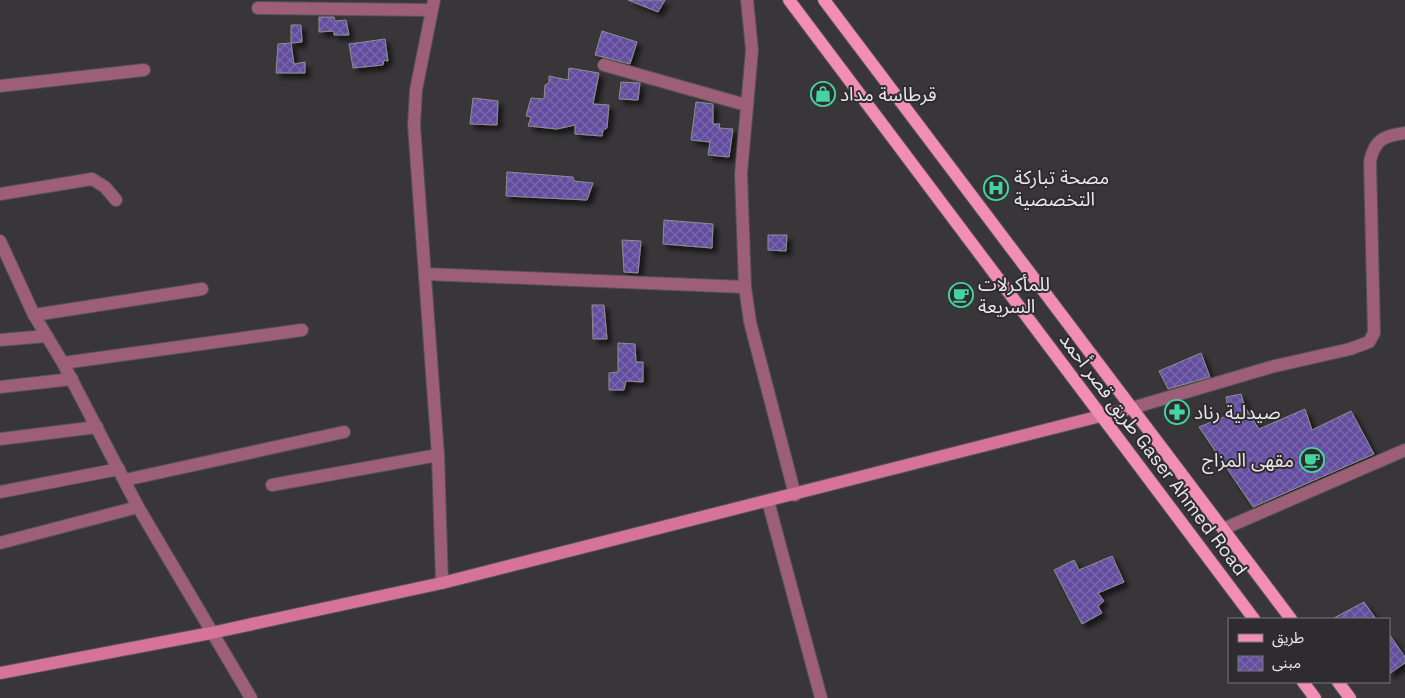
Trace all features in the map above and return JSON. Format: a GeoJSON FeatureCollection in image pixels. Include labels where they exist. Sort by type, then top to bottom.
{"type":"FeatureCollection","features":[{"type":"Feature","properties":{"kind":"main road","name":"طريق قصر أحمد Gaser Ahmed Road"},"geometry":{"type":"LineString","coordinates":[[789,0],[1253,618]]}},
{"type":"Feature","properties":{"kind":"main road","name":"طريق قصر أحمد Gaser Ahmed Road"},"geometry":{"type":"LineString","coordinates":[[824,0],[1290,618]]}},
{"type":"Feature","properties":{"kind":"main road"},"geometry":{"type":"LineString","coordinates":[[1304,683],[1315,698]]}},
{"type":"Feature","properties":{"kind":"main road"},"geometry":{"type":"LineString","coordinates":[[1339,683],[1350,698]]}},
{"type":"Feature","properties":{"kind":"street"},"geometry":{"type":"LineString","coordinates":[[747,0],[752,50],[746,105],[740,205],[745,287],[750,322],[795,495]]}},
{"type":"Feature","properties":{"kind":"street"},"geometry":{"type":"LineString","coordinates":[[258,8],[432,5],[416,90],[414,125],[438,456],[442,583]]}},
{"type":"Feature","properties":{"kind":"street"},"geometry":{"type":"LineString","coordinates":[[604,65],[746,105]]}},
{"type":"Feature","properties":{"kind":"street"},"geometry":{"type":"LineString","coordinates":[[0,86],[144,70]]}},
{"type":"Feature","properties":{"kind":"street"},"geometry":{"type":"LineString","coordinates":[[0,673],[211,633],[442,583],[768,502],[1132,408],[1271,367],[1350,349],[1369,342],[1374,333],[1370,161],[1373,149],[1380,140],[1391,135],[1405,133]]}},
{"type":"Feature","properties":{"kind":"street"},"geometry":{"type":"LineString","coordinates":[[0,194],[92,179],[106,187],[116,200]]}},
{"type":"Feature","properties":{"kind":"street"},"geometry":{"type":"LineString","coordinates":[[0,241],[34,314],[72,379],[138,507],[251,698]]}},
{"type":"Feature","properties":{"kind":"street"},"geometry":{"type":"LineString","coordinates":[[426,274],[745,287]]}},
{"type":"Feature","properties":{"kind":"street"},"geometry":{"type":"LineString","coordinates":[[34,314],[202,289]]}},
{"type":"Feature","properties":{"kind":"street"},"geometry":{"type":"LineString","coordinates":[[63,363],[302,330]]}},
{"type":"Feature","properties":{"kind":"street"},"geometry":{"type":"LineString","coordinates":[[0,340],[47,336]]}},
{"type":"Feature","properties":{"kind":"street"},"geometry":{"type":"LineString","coordinates":[[0,387],[72,379]]}},
{"type":"Feature","properties":{"kind":"street"},"geometry":{"type":"LineString","coordinates":[[0,439],[97,427]]}},
{"type":"Feature","properties":{"kind":"street"},"geometry":{"type":"LineString","coordinates":[[0,492],[122,475],[344,432]]}},
{"type":"Feature","properties":{"kind":"street"},"geometry":{"type":"LineString","coordinates":[[1223,529],[1405,450]]}},
{"type":"Feature","properties":{"kind":"street"},"geometry":{"type":"LineString","coordinates":[[272,485],[438,456]]}},
{"type":"Feature","properties":{"kind":"street"},"geometry":{"type":"LineString","coordinates":[[768,502],[821,698]]}},
{"type":"Feature","properties":{"kind":"street"},"geometry":{"type":"LineString","coordinates":[[0,543],[138,507]]}},
{"type":"Feature","properties":{"kind":"building"},"geometry":{"type":"Polygon","coordinates":[[[628,0],[665,0],[658,12],[628,0]]]}},
{"type":"Feature","properties":{"kind":"building"},"geometry":{"type":"Polygon","coordinates":[[[319,17],[334,17],[335,21],[346,20],[349,35],[334,35],[334,31],[319,32],[319,17]]]}},
{"type":"Feature","properties":{"kind":"building"},"geometry":{"type":"Polygon","coordinates":[[[291,25],[301,25],[302,42],[291,43],[291,25]]]}},
{"type":"Feature","properties":{"kind":"building"},"geometry":{"type":"Polygon","coordinates":[[[602,31],[637,42],[630,64],[595,55],[602,31]]]}},
{"type":"Feature","properties":{"kind":"building"},"geometry":{"type":"Polygon","coordinates":[[[385,39],[388,61],[384,60],[383,65],[353,68],[349,44],[385,39]]]}},
{"type":"Feature","properties":{"kind":"building"},"geometry":{"type":"Polygon","coordinates":[[[291,43],[294,64],[305,62],[305,73],[276,73],[278,44],[291,43]]]}},
{"type":"Feature","properties":{"kind":"building"},"geometry":{"type":"Polygon","coordinates":[[[569,68],[599,73],[593,104],[609,105],[607,128],[603,130],[602,136],[575,134],[575,125],[557,129],[528,126],[531,117],[526,116],[531,98],[544,99],[545,85],[549,83],[549,76],[568,80],[569,68]]]}},
{"type":"Feature","properties":{"kind":"building"},"geometry":{"type":"Polygon","coordinates":[[[621,82],[640,83],[638,100],[619,99],[621,82]]]}},
{"type":"Feature","properties":{"kind":"building"},"geometry":{"type":"Polygon","coordinates":[[[473,98],[498,101],[497,125],[470,124],[473,98]]]}},
{"type":"Feature","properties":{"kind":"building"},"geometry":{"type":"Polygon","coordinates":[[[696,102],[713,104],[713,124],[720,124],[719,128],[733,129],[729,157],[708,155],[710,142],[691,140],[696,102]]]}},
{"type":"Feature","properties":{"kind":"building"},"geometry":{"type":"Polygon","coordinates":[[[507,172],[573,177],[574,181],[593,183],[587,200],[506,196],[507,172]]]}},
{"type":"Feature","properties":{"kind":"building"},"geometry":{"type":"Polygon","coordinates":[[[664,220],[713,224],[712,248],[663,244],[664,220]]]}},
{"type":"Feature","properties":{"kind":"building"},"geometry":{"type":"Polygon","coordinates":[[[768,235],[787,235],[786,251],[768,250],[768,235]]]}},
{"type":"Feature","properties":{"kind":"building"},"geometry":{"type":"Polygon","coordinates":[[[622,240],[641,241],[638,273],[624,272],[622,240]]]}},
{"type":"Feature","properties":{"kind":"building"},"geometry":{"type":"Polygon","coordinates":[[[592,305],[604,305],[607,339],[593,339],[592,305]]]}},
{"type":"Feature","properties":{"kind":"building"},"geometry":{"type":"Polygon","coordinates":[[[618,343],[635,344],[636,362],[643,362],[643,382],[626,381],[624,390],[609,390],[609,373],[618,372],[618,343]]]}},
{"type":"Feature","properties":{"kind":"building"},"geometry":{"type":"Polygon","coordinates":[[[1201,353],[1210,377],[1168,389],[1159,371],[1201,353]]]}},
{"type":"Feature","properties":{"kind":"building"},"geometry":{"type":"Polygon","coordinates":[[[1241,394],[1245,407],[1259,429],[1305,409],[1312,430],[1351,411],[1374,454],[1253,507],[1199,427],[1229,415],[1226,397],[1241,394]]]}},
{"type":"Feature","properties":{"kind":"building"},"geometry":{"type":"Polygon","coordinates":[[[1112,556],[1124,582],[1098,593],[1104,601],[1098,606],[1102,613],[1082,624],[1054,570],[1074,560],[1079,570],[1112,556]]]}},
{"type":"Feature","properties":{"kind":"building"},"geometry":{"type":"Polygon","coordinates":[[[1364,602],[1375,618],[1334,618],[1364,602]]]}},
{"type":"Feature","properties":{"kind":"building"},"geometry":{"type":"Polygon","coordinates":[[[1390,635],[1405,657],[1405,663],[1390,673],[1390,635]]]}},
{"type":"Feature","properties":{"kind":"place","name":"قرطاسة مداد"},"geometry":{"type":"Point","coordinates":[823,94]}},
{"type":"Feature","properties":{"kind":"place","name":"مصحة تباركة التخصصية"},"geometry":{"type":"Point","coordinates":[996,188]}},
{"type":"Feature","properties":{"kind":"place","name":"للمأكرلات السريعة"},"geometry":{"type":"Point","coordinates":[961,295]}},
{"type":"Feature","properties":{"kind":"place","name":"صيدلية رناد"},"geometry":{"type":"Point","coordinates":[1177,412]}},
{"type":"Feature","properties":{"kind":"place","name":"مقهى المزاج"},"geometry":{"type":"Point","coordinates":[1312,460]}}]}
